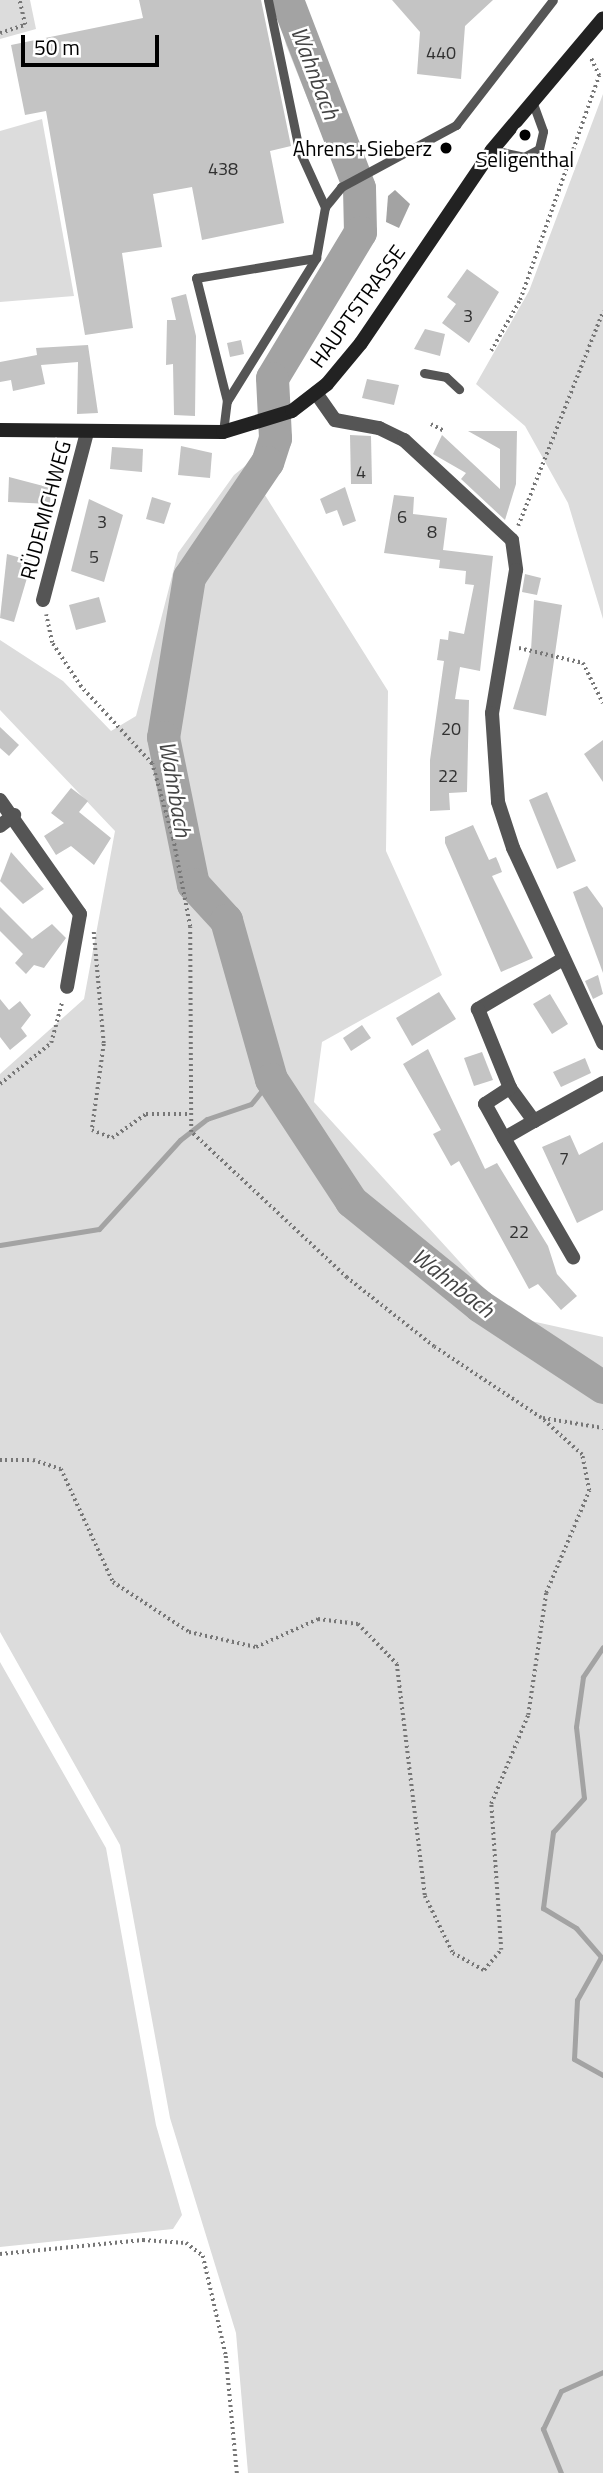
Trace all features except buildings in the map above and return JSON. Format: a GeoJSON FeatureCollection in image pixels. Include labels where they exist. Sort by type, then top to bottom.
{"type":"FeatureCollection","features":[{"type":"Feature","properties":{"kind":"main road","name":"HAUPTSTRASSE"},"geometry":{"type":"LineString","coordinates":[[0,430],[223,432],[292,411],[316,393],[361,343],[492,150],[603,19]]}},
{"type":"Feature","properties":{"kind":"street"},"geometry":{"type":"LineString","coordinates":[[316,393],[335,420],[379,428],[404,440],[512,540],[516,570],[492,727],[498,802],[563,959],[603,1043]]}},
{"type":"Feature","properties":{"kind":"street","name":"RÜDEMICHWEG"},"geometry":{"type":"LineString","coordinates":[[43,600],[87,432]]}},
{"type":"Feature","properties":{"kind":"street"},"geometry":{"type":"LineString","coordinates":[[0,800],[14,815],[80,914],[67,987]]}},
{"type":"Feature","properties":{"kind":"street"},"geometry":{"type":"LineString","coordinates":[[0,826],[14,815]]}},
{"type":"Feature","properties":{"kind":"street"},"geometry":{"type":"LineString","coordinates":[[534,1121],[510,1088],[478,1009],[563,959]]}},
{"type":"Feature","properties":{"kind":"street"},"geometry":{"type":"LineString","coordinates":[[504,1138],[603,1083]]}},
{"type":"Feature","properties":{"kind":"street"},"geometry":{"type":"LineString","coordinates":[[510,1088],[485,1104],[573,1257]]}},
{"type":"Feature","properties":{"kind":"lane"},"geometry":{"type":"LineString","coordinates":[[268,0],[299,150],[326,207]]}},
{"type":"Feature","properties":{"kind":"lane"},"geometry":{"type":"LineString","coordinates":[[227,401],[316,258],[326,207],[341,187],[374,173],[456,125],[553,0]]}},
{"type":"Feature","properties":{"kind":"lane"},"geometry":{"type":"LineString","coordinates":[[492,150],[524,157],[539,149],[543,131],[533,100]]}},
{"type":"Feature","properties":{"kind":"lane"},"geometry":{"type":"LineString","coordinates":[[223,432],[227,401],[196,278],[316,258]]}},
{"type":"Feature","properties":{"kind":"lane"},"geometry":{"type":"LineString","coordinates":[[424,373],[446,377],[459,389]]}},
{"type":"Feature","properties":{"kind":"path"},"geometry":{"type":"LineString","coordinates":[[0,33],[25,25],[19,0]]}},
{"type":"Feature","properties":{"kind":"path"},"geometry":{"type":"LineString","coordinates":[[491,351],[520,300],[599,76],[582,41]]}},
{"type":"Feature","properties":{"kind":"path"},"geometry":{"type":"LineString","coordinates":[[512,540],[603,311]]}},
{"type":"Feature","properties":{"kind":"path"},"geometry":{"type":"LineString","coordinates":[[431,424],[444,432]]}},
{"type":"Feature","properties":{"kind":"path"},"geometry":{"type":"LineString","coordinates":[[0,1460],[33,1460],[61,1469],[113,1582],[189,1632],[256,1647],[317,1619],[358,1624],[397,1664],[425,1896],[453,1953],[484,1970],[502,1950],[491,1804],[528,1715],[546,1593],[589,1490],[582,1455],[541,1418],[433,1348],[347,1278],[191,1132],[188,1114],[190,928],[152,764],[81,687],[52,643],[43,600]]}},
{"type":"Feature","properties":{"kind":"path"},"geometry":{"type":"LineString","coordinates":[[504,645],[583,663],[603,703]]}},
{"type":"Feature","properties":{"kind":"path"},"geometry":{"type":"LineString","coordinates":[[80,914],[94,929],[104,1044],[92,1130],[112,1138],[146,1114],[188,1114]]}},
{"type":"Feature","properties":{"kind":"path"},"geometry":{"type":"LineString","coordinates":[[0,1084],[51,1043],[67,987]]}},
{"type":"Feature","properties":{"kind":"path"},"geometry":{"type":"LineString","coordinates":[[541,1418],[603,1428]]}},
{"type":"Feature","properties":{"kind":"path"},"geometry":{"type":"LineString","coordinates":[[0,2254],[143,2240],[186,2243],[203,2256],[226,2356],[237,2473]]}},
{"type":"Feature","properties":{"kind":"shaded area"},"geometry":{"type":"Polygon","coordinates":[[[0,0],[30,0],[36,29],[0,39],[0,0]]]}},
{"type":"Feature","properties":{"kind":"shaded area"},"geometry":{"type":"Polygon","coordinates":[[[276,0],[298,0],[360,166],[339,177],[286,45],[276,0]]]}},
{"type":"Feature","properties":{"kind":"shaded area"},"geometry":{"type":"Polygon","coordinates":[[[603,94],[603,619],[568,503],[525,426],[476,384],[529,291],[603,94]]]}},
{"type":"Feature","properties":{"kind":"shaded area"},"geometry":{"type":"Polygon","coordinates":[[[42,119],[74,296],[0,302],[0,131],[42,119]]]}},
{"type":"Feature","properties":{"kind":"shaded area"},"geometry":{"type":"Polygon","coordinates":[[[395,190],[410,204],[399,228],[386,222],[388,196],[395,190]]]}},
{"type":"Feature","properties":{"kind":"shaded area"},"geometry":{"type":"Polygon","coordinates":[[[265,450],[258,484],[388,691],[386,851],[442,975],[322,1042],[314,1102],[509,1316],[603,1337],[603,2473],[248,2473],[236,2333],[170,2118],[120,1845],[0,1632],[0,1074],[84,999],[115,831],[0,710],[0,640],[63,681],[111,731],[136,716],[178,553],[234,475],[265,450]]]}},
{"type":"Feature","properties":{"kind":"shaded area"},"geometry":{"type":"Polygon","coordinates":[[[0,1662],[106,1848],[156,2125],[182,2215],[173,2229],[0,2247],[0,1662]]]}},
{"type":"Feature","properties":{"kind":"waterway","name":"Wahnbach"},"geometry":{"type":"LineString","coordinates":[[287,0],[359,188],[360,232],[272,378],[275,438],[267,462],[189,577],[163,737],[193,884],[226,920],[271,1079],[351,1201],[480,1306],[603,1387]]}},
{"type":"Feature","properties":{"kind":"waterway"},"geometry":{"type":"LineString","coordinates":[[0,1245],[99,1229],[180,1140],[207,1119],[251,1104],[271,1079]]}},
{"type":"Feature","properties":{"kind":"waterway"},"geometry":{"type":"LineString","coordinates":[[603,1647],[583,1677],[576,1727],[584,1798],[553,1832],[543,1908],[576,1928],[601,1957],[577,2000],[574,2059],[603,2075]]}},
{"type":"Feature","properties":{"kind":"waterway"},"geometry":{"type":"LineString","coordinates":[[561,2473],[543,2429],[561,2391],[603,2372]]}},
{"type":"Feature","properties":{"kind":"place","name":"Seligenthal"},"geometry":{"type":"Point","coordinates":[525,135]}},
{"type":"Feature","properties":{"kind":"place","name":"Ahrens+Sieberz"},"geometry":{"type":"Point","coordinates":[446,148]}}]}
